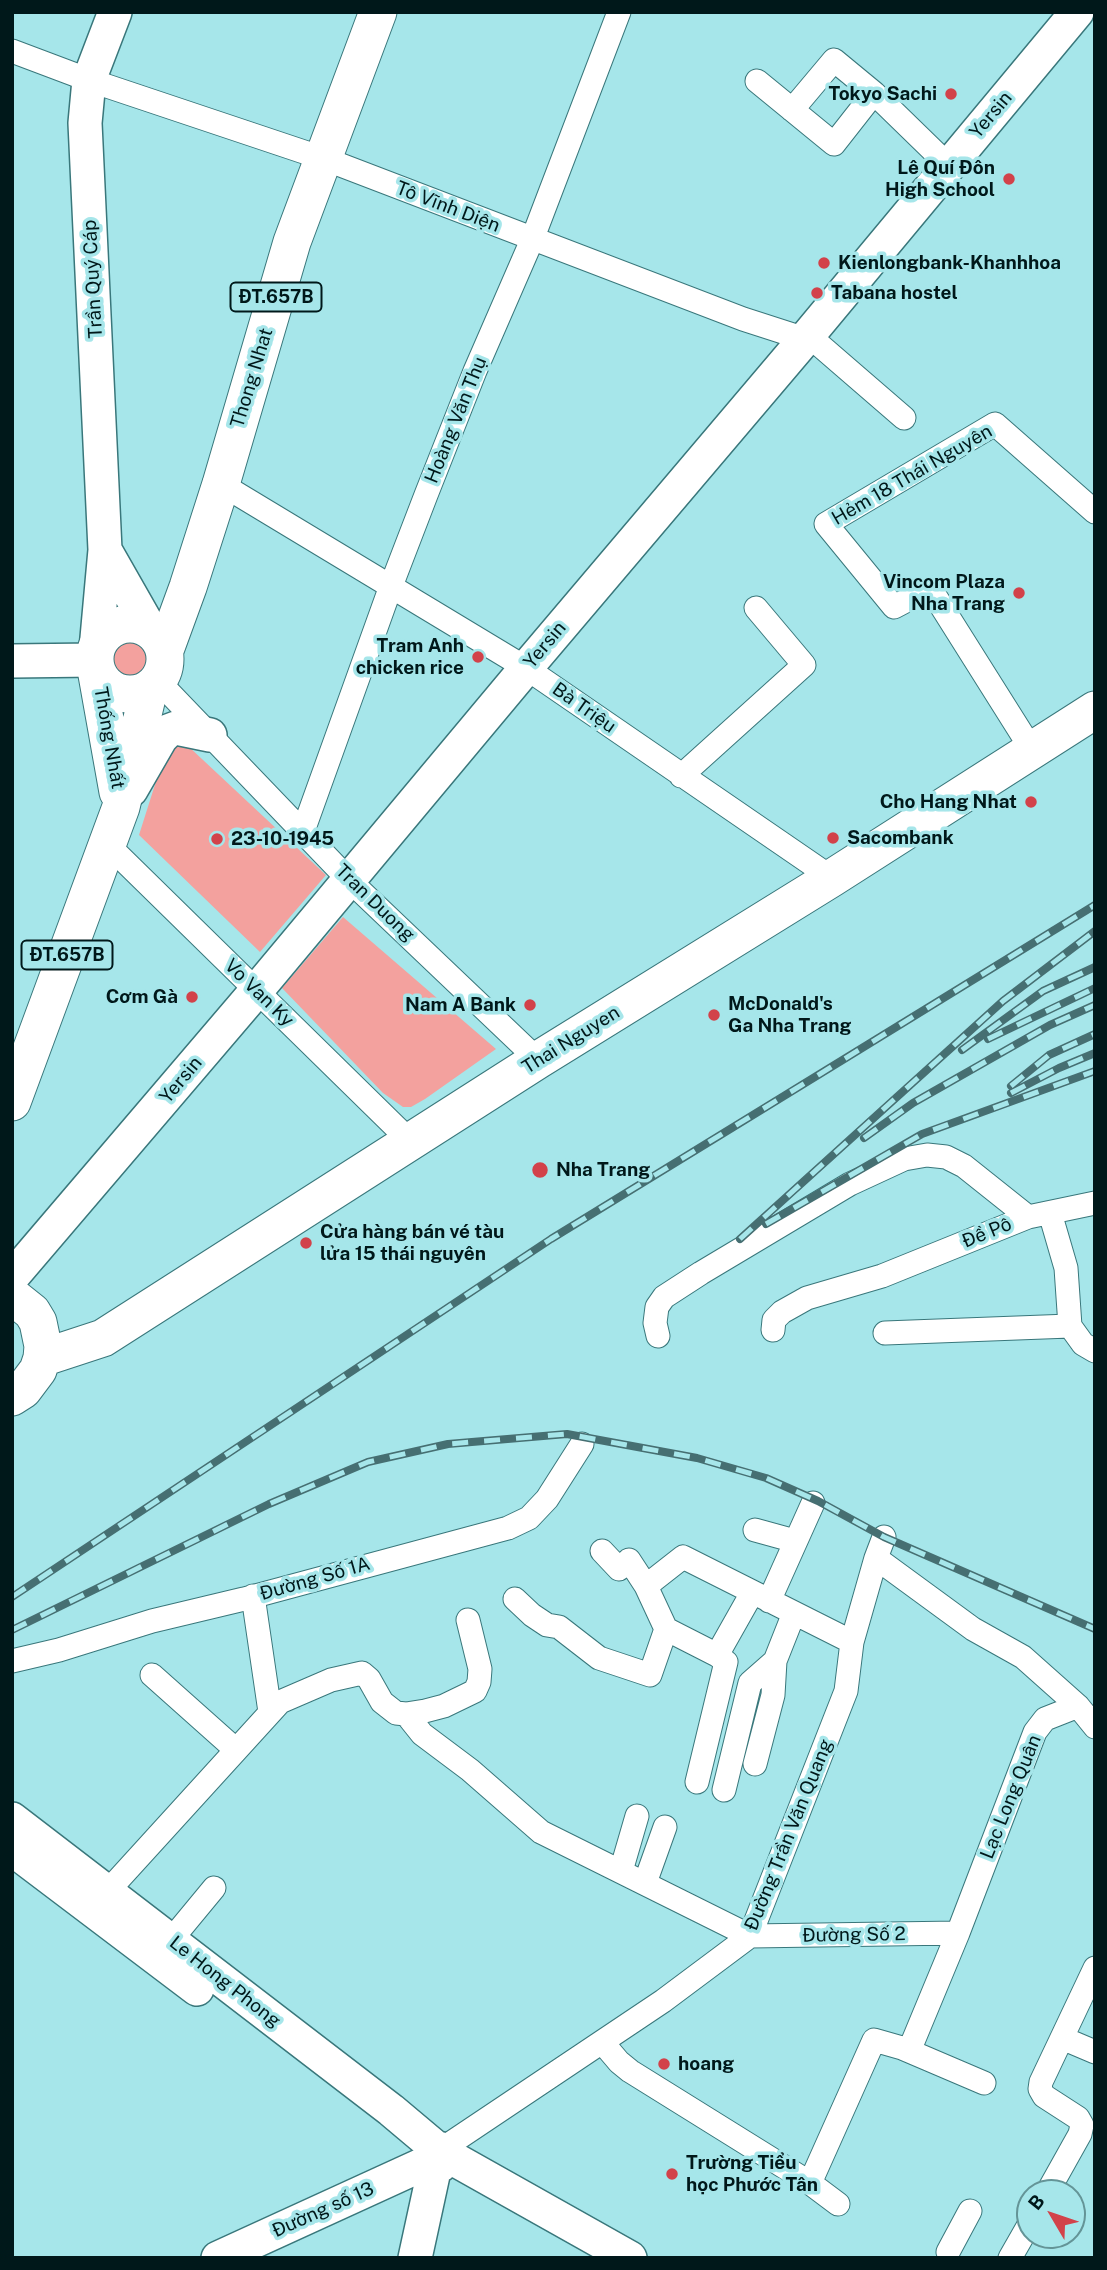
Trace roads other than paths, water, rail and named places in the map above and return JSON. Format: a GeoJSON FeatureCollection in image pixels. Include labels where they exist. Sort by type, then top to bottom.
{"type":"FeatureCollection","features":[{"type":"Feature","properties":{"kind":"main road","name":"Thong Nhat"},"geometry":{"type":"LineString","coordinates":[[156,662],[188,587],[292,242],[378,12]]}},
{"type":"Feature","properties":{"kind":"main road","name":"Thống Nhất"},"geometry":{"type":"LineString","coordinates":[[12,1102],[121,807],[156,662],[130,623],[111,629],[99,643],[96,665],[121,807]]}},
{"type":"Feature","properties":{"kind":"main road","name":"Thống Nhất"},"geometry":{"type":"LineString","coordinates":[[96,665],[108,686],[117,692],[139,693],[156,662]]}},
{"type":"Feature","properties":{"kind":"main road","name":"Thai Nguyen"},"geometry":{"type":"LineString","coordinates":[[42,1358],[103,1338],[410,1141],[832,878],[1095,710]]}},
{"type":"Feature","properties":{"kind":"main road"},"geometry":{"type":"LineString","coordinates":[[12,1296],[23,1303],[38,1322],[42,1334],[42,1358],[32,1381],[12,1397]]}},
{"type":"Feature","properties":{"kind":"street","name":"Trần Quý Cáp"},"geometry":{"type":"LineString","coordinates":[[96,665],[106,550],[86,152],[86,98],[89,80],[115,12]]}},
{"type":"Feature","properties":{"kind":"street","name":"Hoàng Văn Thụ"},"geometry":{"type":"LineString","coordinates":[[303,831],[391,586],[475,371],[532,240],[619,12]]}},
{"type":"Feature","properties":{"kind":"street","name":"Yersin"},"geometry":{"type":"LineString","coordinates":[[12,1277],[807,337],[1077,12]]}},
{"type":"Feature","properties":{"kind":"street","name":"Tô Vĩnh Diện"},"geometry":{"type":"LineString","coordinates":[[12,51],[89,80],[325,159],[743,319],[807,337]]}},
{"type":"Feature","properties":{"kind":"street"},"geometry":{"type":"LineString","coordinates":[[792,110],[834,60],[874,93],[949,166]]}},
{"type":"Feature","properties":{"kind":"street"},"geometry":{"type":"LineString","coordinates":[[757,81],[834,145],[874,93]]}},
{"type":"Feature","properties":{"kind":"street"},"geometry":{"type":"LineString","coordinates":[[807,337],[904,418]]}},
{"type":"Feature","properties":{"kind":"street","name":"Hẻm 18 Thái Nguyên"},"geometry":{"type":"LineString","coordinates":[[1032,750],[930,588],[894,607],[826,524],[995,424],[1095,512]]}},
{"type":"Feature","properties":{"kind":"street","name":"Bà Triệu"},"geometry":{"type":"LineString","coordinates":[[221,484],[526,668],[832,878]]}},
{"type":"Feature","properties":{"kind":"street","name":"Trần Quý Cáp"},"geometry":{"type":"LineString","coordinates":[[106,550],[156,662]]}},
{"type":"Feature","properties":{"kind":"street"},"geometry":{"type":"LineString","coordinates":[[681,776],[804,665],[756,608]]}},
{"type":"Feature","properties":{"kind":"street"},"geometry":{"type":"LineString","coordinates":[[12,661],[96,665]]}},
{"type":"Feature","properties":{"kind":"street","name":"Tran Duong"},"geometry":{"type":"LineString","coordinates":[[156,662],[210,735],[349,880],[538,1060]]}},
{"type":"Feature","properties":{"kind":"street"},"geometry":{"type":"LineString","coordinates":[[121,807],[161,738],[168,731],[176,728],[210,735]]}},
{"type":"Feature","properties":{"kind":"street","name":"Vo Van Ky"},"geometry":{"type":"LineString","coordinates":[[107,844],[410,1141]]}},
{"type":"Feature","properties":{"kind":"street"},"geometry":{"type":"LineString","coordinates":[[658,1336],[655,1323],[657,1307],[664,1297],[850,1184],[904,1159],[927,1155],[955,1161],[1039,1215],[1066,1268],[1070,1326],[1083,1344],[1095,1350]]}},
{"type":"Feature","properties":{"kind":"street","name":"Đề Pô"},"geometry":{"type":"LineString","coordinates":[[773,1330],[774,1320],[796,1303],[882,1276],[1039,1215],[1095,1203]]}},
{"type":"Feature","properties":{"kind":"street"},"geometry":{"type":"LineString","coordinates":[[885,1333],[1070,1326]]}},
{"type":"Feature","properties":{"kind":"street","name":"Đường Số 1A"},"geometry":{"type":"LineString","coordinates":[[12,1661],[59,1650],[152,1621],[253,1597],[508,1528],[529,1518],[547,1499],[582,1444]]}},
{"type":"Feature","properties":{"kind":"street"},"geometry":{"type":"LineString","coordinates":[[718,1655],[760,1597],[795,1541],[813,1503]]}},
{"type":"Feature","properties":{"kind":"street"},"geometry":{"type":"LineString","coordinates":[[755,1531],[795,1541]]}},
{"type":"Feature","properties":{"kind":"street","name":"Đường Trần Văn Quang"},"geometry":{"type":"LineString","coordinates":[[436,2157],[663,2001],[750,1936],[846,1691],[852,1642],[884,1536]]}},
{"type":"Feature","properties":{"kind":"street"},"geometry":{"type":"LineString","coordinates":[[602,1551],[620,1569],[629,1560],[646,1586],[666,1629],[718,1655],[726,1662],[697,1782]]}},
{"type":"Feature","properties":{"kind":"street"},"geometry":{"type":"LineString","coordinates":[[646,1586],[684,1557],[852,1642]]}},
{"type":"Feature","properties":{"kind":"street"},"geometry":{"type":"LineString","coordinates":[[876,1558],[973,1629],[1023,1657],[1078,1706],[1095,1727]]}},
{"type":"Feature","properties":{"kind":"street"},"geometry":{"type":"LineString","coordinates":[[253,1597],[270,1712]]}},
{"type":"Feature","properties":{"kind":"street"},"geometry":{"type":"LineString","coordinates":[[515,1599],[539,1620],[547,1625],[559,1626],[600,1658],[650,1675],[666,1629]]}},
{"type":"Feature","properties":{"kind":"street"},"geometry":{"type":"LineString","coordinates":[[755,1764],[773,1695],[775,1661],[794,1613]]}},
{"type":"Feature","properties":{"kind":"street"},"geometry":{"type":"LineString","coordinates":[[107,1892],[279,1702],[331,1680],[362,1673],[369,1679],[382,1702],[397,1713],[406,1714],[444,1706],[475,1691],[480,1669],[468,1620]]}},
{"type":"Feature","properties":{"kind":"street"},"geometry":{"type":"LineString","coordinates":[[724,1790],[750,1683],[775,1661]]}},
{"type":"Feature","properties":{"kind":"street"},"geometry":{"type":"LineString","coordinates":[[152,1675],[235,1749]]}},
{"type":"Feature","properties":{"kind":"street","name":"Lạc Long Quân"},"geometry":{"type":"LineString","coordinates":[[909,2051],[958,1933],[1035,1732],[1045,1719],[1078,1706]]}},
{"type":"Feature","properties":{"kind":"street"},"geometry":{"type":"LineString","coordinates":[[406,1714],[416,1728],[470,1770],[541,1832],[750,1936]]}},
{"type":"Feature","properties":{"kind":"street"},"geometry":{"type":"LineString","coordinates":[[621,1871],[637,1816]]}},
{"type":"Feature","properties":{"kind":"street","name":"Le Hong Phong"},"geometry":{"type":"LineString","coordinates":[[12,1819],[380,2101],[436,2157],[602,2258]]}},
{"type":"Feature","properties":{"kind":"street"},"geometry":{"type":"LineString","coordinates":[[645,1883],[665,1827]]}},
{"type":"Feature","properties":{"kind":"street","name":"Le Hong Phong"},"geometry":{"type":"LineString","coordinates":[[12,1849],[377,2126],[629,2258]]}},
{"type":"Feature","properties":{"kind":"street"},"geometry":{"type":"LineString","coordinates":[[171,1940],[214,1888]]}},
{"type":"Feature","properties":{"kind":"street","name":"Đường Số 2"},"geometry":{"type":"LineString","coordinates":[[750,1936],[958,1933]]}},
{"type":"Feature","properties":{"kind":"street"},"geometry":{"type":"LineString","coordinates":[[1055,2179],[1080,2134],[1082,2125],[1078,2118],[1044,2096],[1040,2089],[1041,2082],[1095,1968]]}},
{"type":"Feature","properties":{"kind":"street"},"geometry":{"type":"LineString","coordinates":[[1062,2038],[1095,2052]]}},
{"type":"Feature","properties":{"kind":"street"},"geometry":{"type":"LineString","coordinates":[[810,2183],[874,2040],[909,2051],[984,2083]]}},
{"type":"Feature","properties":{"kind":"street"},"geometry":{"type":"LineString","coordinates":[[602,2042],[630,2071],[810,2183],[838,2204]]}},
{"type":"Feature","properties":{"kind":"street"},"geometry":{"type":"LineString","coordinates":[[415,2258],[436,2157]]}},
{"type":"Feature","properties":{"kind":"street","name":"Đường số 13"},"geometry":{"type":"LineString","coordinates":[[219,2258],[436,2157]]}},
{"type":"Feature","properties":{"kind":"street"},"geometry":{"type":"LineString","coordinates":[[947,2251],[970,2211]]}},
{"type":"Feature","properties":{"kind":"railway"},"geometry":{"type":"LineString","coordinates":[[12,1597],[551,1239],[1095,905]]}},
{"type":"Feature","properties":{"kind":"railway"},"geometry":{"type":"LineString","coordinates":[[740,1239],[1003,1001],[1095,931]]}},
{"type":"Feature","properties":{"kind":"railway"},"geometry":{"type":"LineString","coordinates":[[962,1050],[1043,991],[1095,967]]}},
{"type":"Feature","properties":{"kind":"railway"},"geometry":{"type":"LineString","coordinates":[[988,1039],[1095,988]]}},
{"type":"Feature","properties":{"kind":"railway"},"geometry":{"type":"LineString","coordinates":[[864,1138],[913,1103],[1050,1025],[1095,1005]]}},
{"type":"Feature","properties":{"kind":"railway"},"geometry":{"type":"LineString","coordinates":[[1011,1086],[1049,1055],[1095,1034]]}},
{"type":"Feature","properties":{"kind":"railway"},"geometry":{"type":"LineString","coordinates":[[1011,1093],[1095,1053]]}},
{"type":"Feature","properties":{"kind":"railway"},"geometry":{"type":"LineString","coordinates":[[766,1224],[922,1134],[1095,1071]]}},
{"type":"Feature","properties":{"kind":"railway"},"geometry":{"type":"LineString","coordinates":[[12,1630],[269,1504],[368,1462],[448,1444],[567,1434],[697,1458],[766,1478],[818,1501],[884,1537],[1095,1629]]}},
{"type":"Feature","properties":{"kind":"place","name":"Tokyo Sachi"},"geometry":{"type":"Point","coordinates":[951,94]}},
{"type":"Feature","properties":{"kind":"place","name":"Lê Quí Đôn High School"},"geometry":{"type":"Point","coordinates":[1009,179]}},
{"type":"Feature","properties":{"kind":"place","name":"Kienlongbank-Khanhhoa"},"geometry":{"type":"Point","coordinates":[824,263]}},
{"type":"Feature","properties":{"kind":"place","name":"Tabana hostel"},"geometry":{"type":"Point","coordinates":[817,293]}},
{"type":"Feature","properties":{"kind":"place","name":"Vincom Plaza Nha Trang"},"geometry":{"type":"Point","coordinates":[1019,593]}},
{"type":"Feature","properties":{"kind":"place","name":"Tram Anh chicken rice"},"geometry":{"type":"Point","coordinates":[478,657]}},
{"type":"Feature","properties":{"kind":"place","name":"Cho Hang Nhat"},"geometry":{"type":"Point","coordinates":[1031,802]}},
{"type":"Feature","properties":{"kind":"place","name":"Sacombank"},"geometry":{"type":"Point","coordinates":[833,838]}},
{"type":"Feature","properties":{"kind":"place","name":"23-10-1945"},"geometry":{"type":"Point","coordinates":[217,839]}},
{"type":"Feature","properties":{"kind":"place","name":"Cơm Gà"},"geometry":{"type":"Point","coordinates":[192,997]}},
{"type":"Feature","properties":{"kind":"place","name":"Nam A Bank"},"geometry":{"type":"Point","coordinates":[530,1005]}},
{"type":"Feature","properties":{"kind":"place","name":"McDonald's Ga Nha Trang"},"geometry":{"type":"Point","coordinates":[714,1015]}},
{"type":"Feature","properties":{"kind":"place","name":"Nha Trang"},"geometry":{"type":"Point","coordinates":[540,1170]}},
{"type":"Feature","properties":{"kind":"place","name":"Cửa hàng bán vé tàu lửa 15 thái nguyên"},"geometry":{"type":"Point","coordinates":[306,1243]}},
{"type":"Feature","properties":{"kind":"place","name":"hoang"},"geometry":{"type":"Point","coordinates":[664,2064]}},
{"type":"Feature","properties":{"kind":"place","name":"Trường Tiểu học Phước Tân"},"geometry":{"type":"Point","coordinates":[672,2174]}}]}
